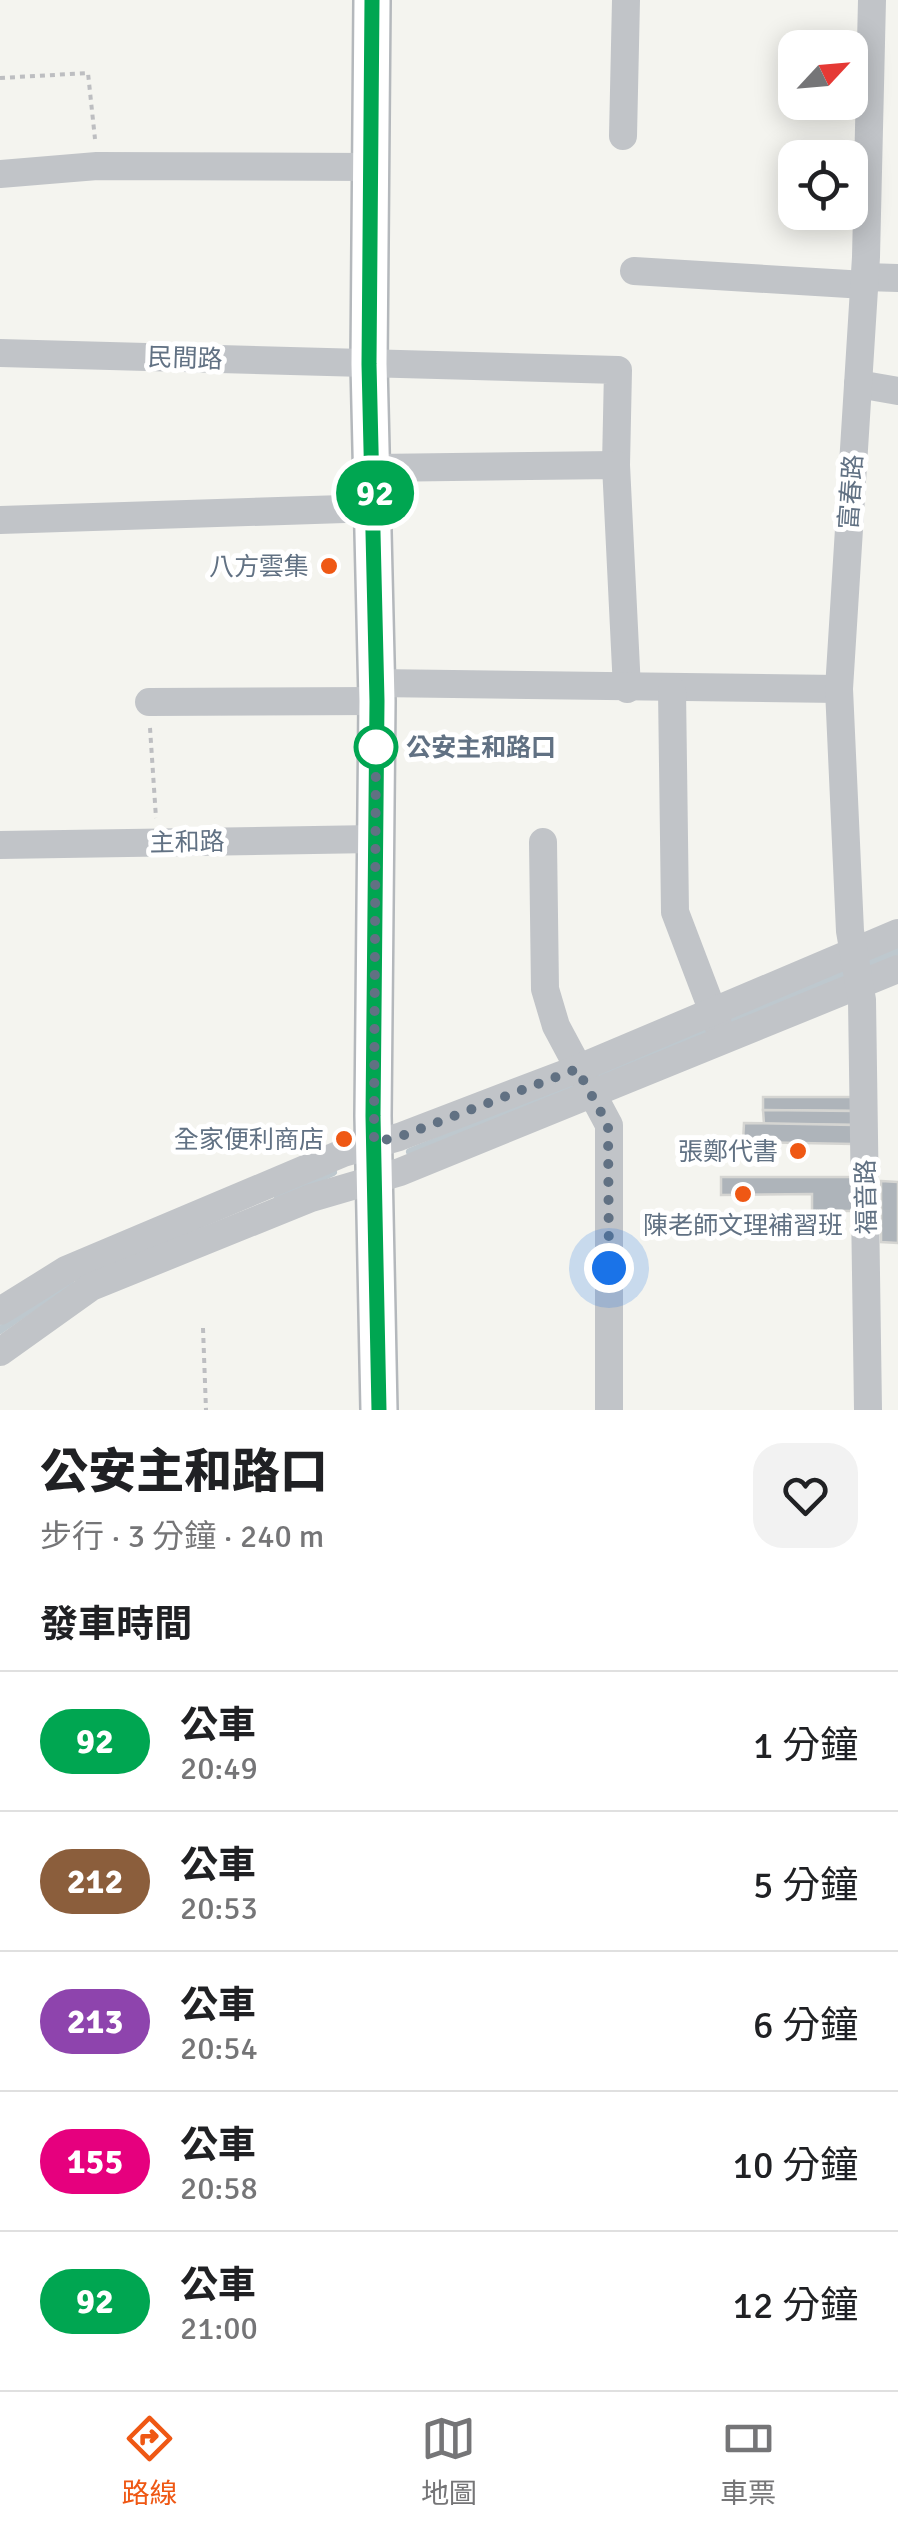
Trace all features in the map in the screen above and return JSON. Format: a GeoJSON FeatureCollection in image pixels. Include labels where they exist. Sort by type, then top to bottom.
{"type":"FeatureCollection","features":[{"type":"Feature","properties":{"kind":"main road"},"geometry":{"type":"LineString","coordinates":[[372,0],[369,364],[375,468],[374,1180],[379,1410]]}},
{"type":"Feature","properties":{"kind":"street"},"geometry":{"type":"LineString","coordinates":[[623,136],[626,0]]}},
{"type":"Feature","properties":{"kind":"street","name":"富春路"},"geometry":{"type":"LineString","coordinates":[[860,984],[854,952],[839,689],[865,281],[872,0]]}},
{"type":"Feature","properties":{"kind":"street"},"geometry":{"type":"LineString","coordinates":[[0,174],[98,166],[372,167]]}},
{"type":"Feature","properties":{"kind":"street"},"geometry":{"type":"LineString","coordinates":[[634,271],[865,281],[898,278]]}},
{"type":"Feature","properties":{"kind":"street","name":"民間路"},"geometry":{"type":"LineString","coordinates":[[0,353],[618,370],[616,465]]}},
{"type":"Feature","properties":{"kind":"street"},"geometry":{"type":"LineString","coordinates":[[858,384],[898,391]]}},
{"type":"Feature","properties":{"kind":"street"},"geometry":{"type":"LineString","coordinates":[[375,468],[616,465],[627,689]]}},
{"type":"Feature","properties":{"kind":"street"},"geometry":{"type":"LineString","coordinates":[[0,520],[375,508]]}},
{"type":"Feature","properties":{"kind":"street"},"geometry":{"type":"LineString","coordinates":[[149,702],[376,692],[839,689]]}},
{"type":"Feature","properties":{"kind":"street"},"geometry":{"type":"LineString","coordinates":[[672,690],[675,912],[723,1044]]}},
{"type":"Feature","properties":{"kind":"street","name":"主和路"},"geometry":{"type":"LineString","coordinates":[[0,845],[374,839]]}},
{"type":"Feature","properties":{"kind":"street"},"geometry":{"type":"LineString","coordinates":[[543,842],[545,990],[577,1069],[608,1125],[609,1410]]}},
{"type":"Feature","properties":{"kind":"street"},"geometry":{"type":"LineString","coordinates":[[0,1311],[66,1270],[374,1142],[399,1137],[577,1069],[898,934]]}},
{"type":"Feature","properties":{"kind":"street"},"geometry":{"type":"LineString","coordinates":[[0,1352],[92,1287],[311,1198],[374,1180],[592,1096],[898,969]]}},
{"type":"Feature","properties":{"kind":"street","name":"福音路"},"geometry":{"type":"LineString","coordinates":[[860,984],[868,1410]]}},
{"type":"Feature","properties":{"kind":"path"},"geometry":{"type":"LineString","coordinates":[[0,78],[88,72],[98,166]]}},
{"type":"Feature","properties":{"kind":"path"},"geometry":{"type":"LineString","coordinates":[[149,702],[158,842]]}},
{"type":"Feature","properties":{"kind":"path"},"geometry":{"type":"LineString","coordinates":[[203,1328],[206,1410]]}},
{"type":"Feature","properties":{"kind":"building"},"geometry":{"type":"Polygon","coordinates":[[[763,1097],[853,1097],[854,1111],[763,1110],[763,1097]]]}},
{"type":"Feature","properties":{"kind":"building"},"geometry":{"type":"Polygon","coordinates":[[[763,1110],[854,1111],[854,1125],[764,1124],[763,1110]]]}},
{"type":"Feature","properties":{"kind":"building"},"geometry":{"type":"Polygon","coordinates":[[[744,1123],[854,1125],[853,1144],[743,1142],[744,1123]]]}},
{"type":"Feature","properties":{"kind":"building","name":"陳老師文理補習班"},"geometry":{"type":"Polygon","coordinates":[[[721,1177],[852,1177],[853,1211],[812,1211],[812,1194],[721,1195],[721,1177]]]}},
{"type":"Feature","properties":{"kind":"building"},"geometry":{"type":"Polygon","coordinates":[[[881,1181],[898,1182],[898,1243],[881,1242],[881,1181]]]}},
{"type":"Feature","properties":{"kind":"waterway"},"geometry":{"type":"LineString","coordinates":[[593,1078],[898,951]]}},
{"type":"Feature","properties":{"kind":"waterway"},"geometry":{"type":"LineString","coordinates":[[410,1152],[580,1083]]}},
{"type":"Feature","properties":{"kind":"waterway"},"geometry":{"type":"LineString","coordinates":[[278,1197],[333,1172]]}},
{"type":"Feature","properties":{"kind":"waterway"},"geometry":{"type":"LineString","coordinates":[[0,1330],[49,1296],[72,1286]]}},
{"type":"Feature","properties":{"kind":"bus line","name":"92"},"geometry":{"type":"LineString","coordinates":[[372,0],[369,364],[375,468],[373,1116],[379,1410]]}},
{"type":"Feature","properties":{"kind":"place","name":"八方雲集"},"geometry":{"type":"Point","coordinates":[329,566]}},
{"type":"Feature","properties":{"kind":"place","name":"公安主和路口"},"geometry":{"type":"Point","coordinates":[376,747]}},
{"type":"Feature","properties":{"kind":"place","name":"全家便利商店"},"geometry":{"type":"Point","coordinates":[344,1139]}},
{"type":"Feature","properties":{"kind":"place","name":"張鄭代書"},"geometry":{"type":"Point","coordinates":[798,1151]}},
{"type":"Feature","properties":{"kind":"place","name":"陳老師文理補習班"},"geometry":{"type":"Point","coordinates":[743,1194]}},
{"type":"Feature","properties":{"kind":"route"},"geometry":{"type":"LineString","coordinates":[[376,747],[376,735],[374,1142],[399,1137],[577,1069],[608,1125],[609,1268]]}}]}
